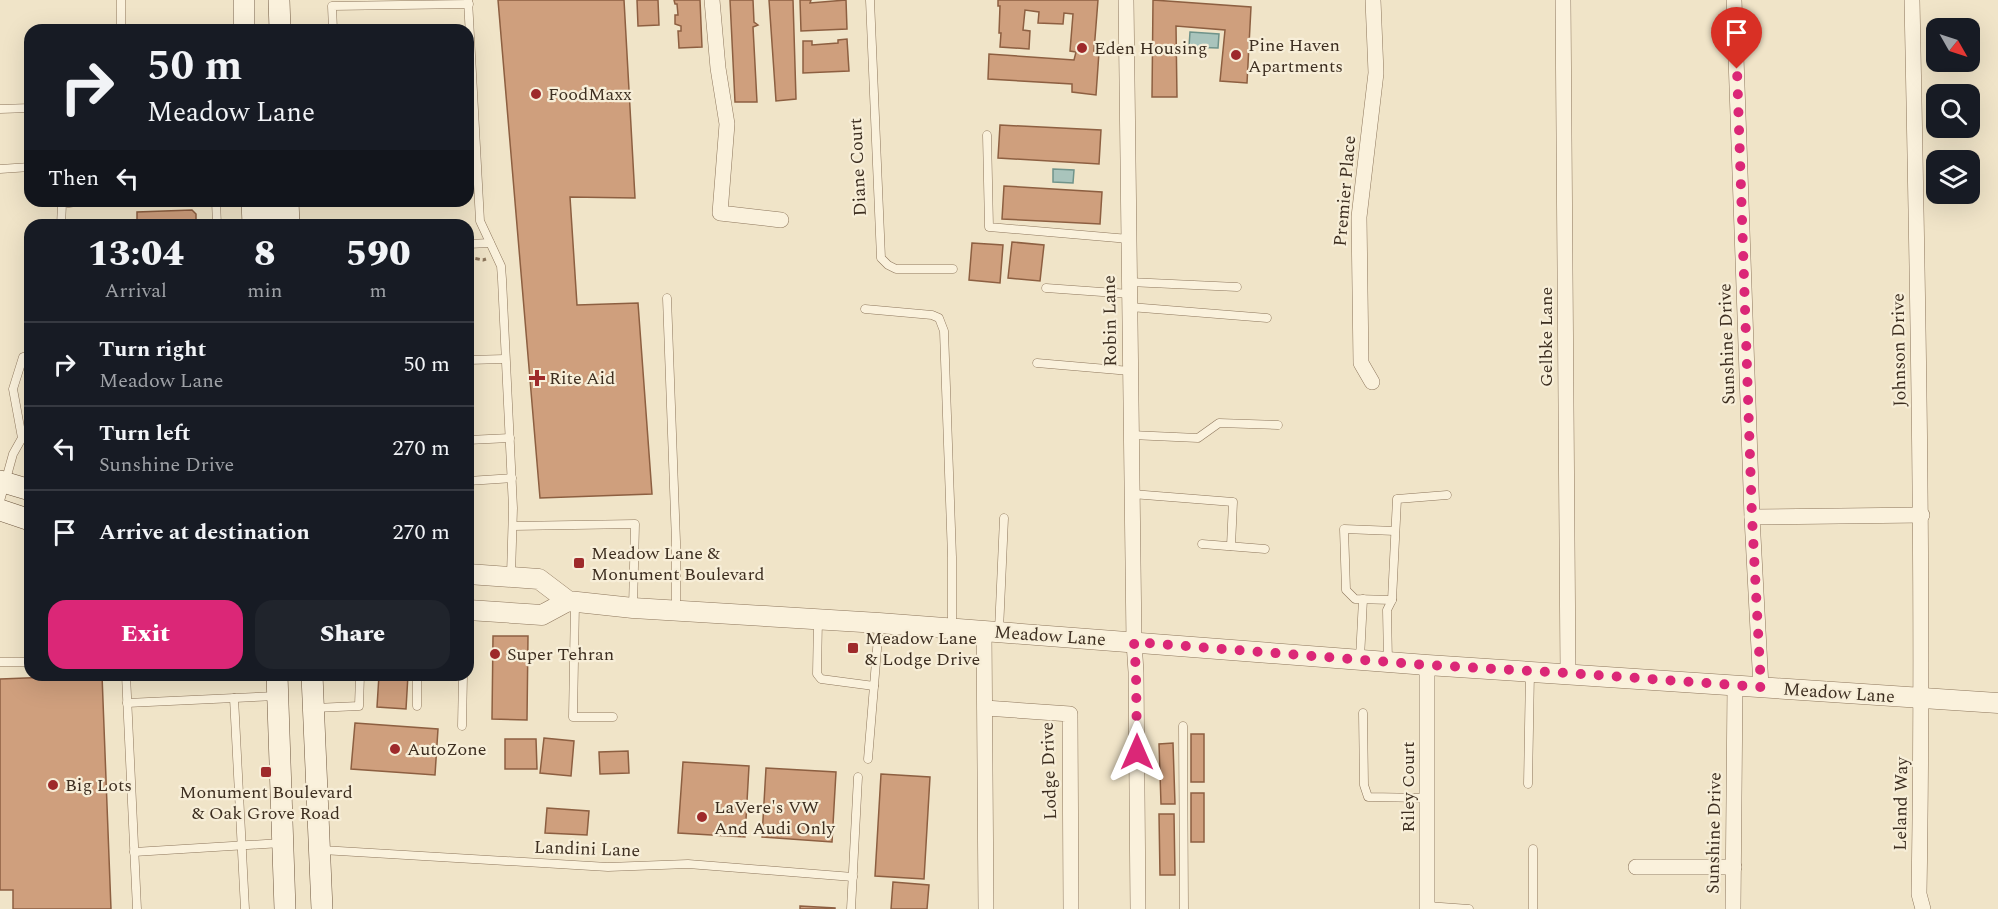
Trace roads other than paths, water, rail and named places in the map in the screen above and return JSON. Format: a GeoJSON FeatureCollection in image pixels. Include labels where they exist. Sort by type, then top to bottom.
{"type":"FeatureCollection","features":[{"type":"Feature","properties":{"kind":"main road"},"geometry":{"type":"LineString","coordinates":[[244,0],[244,24]]}},
{"type":"Feature","properties":{"kind":"main road"},"geometry":{"type":"LineString","coordinates":[[279,0],[280,24]]}},
{"type":"Feature","properties":{"kind":"main road"},"geometry":{"type":"LineString","coordinates":[[2,488],[24,490]]}},
{"type":"Feature","properties":{"kind":"main road"},"geometry":{"type":"LineString","coordinates":[[0,510],[24,517]]}},
{"type":"Feature","properties":{"kind":"main road"},"geometry":{"type":"LineString","coordinates":[[277,681],[285,909]]}},
{"type":"Feature","properties":{"kind":"main road"},"geometry":{"type":"LineString","coordinates":[[312,681],[322,909]]}},
{"type":"Feature","properties":{"kind":"street"},"geometry":{"type":"LineString","coordinates":[[712,0],[718,68],[728,124],[720,213],[781,220]]}},
{"type":"Feature","properties":{"kind":"street","name":"Robin Lane"},"geometry":{"type":"LineString","coordinates":[[1126,0],[1138,909]]}},
{"type":"Feature","properties":{"kind":"street","name":"Premier Place"},"geometry":{"type":"LineString","coordinates":[[1372,382],[1360,363],[1359,217],[1376,73],[1373,0]]}},
{"type":"Feature","properties":{"kind":"street","name":"Gelbke Lane"},"geometry":{"type":"LineString","coordinates":[[1563,0],[1568,673]]}},
{"type":"Feature","properties":{"kind":"street","name":"Sunshine Drive"},"geometry":{"type":"LineString","coordinates":[[1734,0],[1752,517],[1761,687]]}},
{"type":"Feature","properties":{"kind":"street","name":"Johnson Drive"},"geometry":{"type":"LineString","coordinates":[[1912,0],[1922,515],[1922,699]]}},
{"type":"Feature","properties":{"kind":"street"},"geometry":{"type":"LineString","coordinates":[[1752,517],[1922,515]]}},
{"type":"Feature","properties":{"kind":"street"},"geometry":{"type":"LineString","coordinates":[[474,574],[539,579],[571,601],[542,615],[474,610]]}},
{"type":"Feature","properties":{"kind":"street","name":"Meadow Lane"},"geometry":{"type":"LineString","coordinates":[[571,601],[633,608],[879,623],[1427,665],[1998,703]]}},
{"type":"Feature","properties":{"kind":"street"},"geometry":{"type":"LineString","coordinates":[[986,909],[985,708],[992,632]]}},
{"type":"Feature","properties":{"kind":"street","name":"Riley Court"},"geometry":{"type":"LineString","coordinates":[[1427,665],[1427,908]]}},
{"type":"Feature","properties":{"kind":"street","name":"Sunshine Drive"},"geometry":{"type":"LineString","coordinates":[[1733,909],[1735,686]]}},
{"type":"Feature","properties":{"kind":"street","name":"Leland Way"},"geometry":{"type":"LineString","coordinates":[[1922,699],[1919,894],[1923,909]]}},
{"type":"Feature","properties":{"kind":"street","name":"Lodge Drive"},"geometry":{"type":"LineString","coordinates":[[985,708],[1070,714],[1071,909]]}},
{"type":"Feature","properties":{"kind":"street"},"geometry":{"type":"LineString","coordinates":[[1636,867],[1734,867]]}},
{"type":"Feature","properties":{"kind":"lane"},"geometry":{"type":"LineString","coordinates":[[121,0],[122,24]]}},
{"type":"Feature","properties":{"kind":"lane","name":"Diane Court"},"geometry":{"type":"LineString","coordinates":[[870,0],[881,258],[896,269],[953,269]]}},
{"type":"Feature","properties":{"kind":"lane"},"geometry":{"type":"LineString","coordinates":[[333,24],[332,6],[468,2],[469,24]]}},
{"type":"Feature","properties":{"kind":"lane"},"geometry":{"type":"LineString","coordinates":[[0,109],[24,108]]}},
{"type":"Feature","properties":{"kind":"lane"},"geometry":{"type":"LineString","coordinates":[[474,113],[480,221],[501,266],[512,478],[511,577]]}},
{"type":"Feature","properties":{"kind":"lane"},"geometry":{"type":"LineString","coordinates":[[987,135],[989,227],[1129,239]]}},
{"type":"Feature","properties":{"kind":"lane"},"geometry":{"type":"LineString","coordinates":[[0,169],[24,168]]}},
{"type":"Feature","properties":{"kind":"lane"},"geometry":{"type":"LineString","coordinates":[[474,244],[490,243]]}},
{"type":"Feature","properties":{"kind":"lane"},"geometry":{"type":"LineString","coordinates":[[1130,294],[1236,287]]}},
{"type":"Feature","properties":{"kind":"lane"},"geometry":{"type":"LineString","coordinates":[[1046,288],[1130,294],[1267,318]]}},
{"type":"Feature","properties":{"kind":"lane"},"geometry":{"type":"LineString","coordinates":[[667,298],[676,542],[676,611]]}},
{"type":"Feature","properties":{"kind":"lane"},"geometry":{"type":"LineString","coordinates":[[865,309],[932,315],[939,318],[944,331],[952,557],[952,630]]}},
{"type":"Feature","properties":{"kind":"lane"},"geometry":{"type":"LineString","coordinates":[[474,360],[505,359]]}},
{"type":"Feature","properties":{"kind":"lane"},"geometry":{"type":"LineString","coordinates":[[24,363],[13,389],[24,432]]}},
{"type":"Feature","properties":{"kind":"lane"},"geometry":{"type":"LineString","coordinates":[[1037,363],[1131,371]]}},
{"type":"Feature","properties":{"kind":"lane"},"geometry":{"type":"LineString","coordinates":[[1131,435],[1198,438],[1219,423],[1278,425]]}},
{"type":"Feature","properties":{"kind":"lane"},"geometry":{"type":"LineString","coordinates":[[474,440],[510,438]]}},
{"type":"Feature","properties":{"kind":"lane"},"geometry":{"type":"LineString","coordinates":[[2,488],[13,454],[24,442]]}},
{"type":"Feature","properties":{"kind":"lane"},"geometry":{"type":"LineString","coordinates":[[474,481],[512,478]]}},
{"type":"Feature","properties":{"kind":"lane"},"geometry":{"type":"LineString","coordinates":[[1132,494],[1233,502],[1231,546]]}},
{"type":"Feature","properties":{"kind":"lane"},"geometry":{"type":"LineString","coordinates":[[1388,662],[1387,610],[1392,600],[1397,499],[1447,495]]}},
{"type":"Feature","properties":{"kind":"lane"},"geometry":{"type":"LineString","coordinates":[[992,632],[1004,518]]}},
{"type":"Feature","properties":{"kind":"lane"},"geometry":{"type":"LineString","coordinates":[[513,526],[635,524],[633,608]]}},
{"type":"Feature","properties":{"kind":"lane"},"geometry":{"type":"LineString","coordinates":[[1392,600],[1355,599],[1346,590],[1344,529],[1395,531]]}},
{"type":"Feature","properties":{"kind":"lane"},"geometry":{"type":"LineString","coordinates":[[1202,544],[1265,549]]}},
{"type":"Feature","properties":{"kind":"lane"},"geometry":{"type":"LineString","coordinates":[[1360,660],[1363,600]]}},
{"type":"Feature","properties":{"kind":"lane"},"geometry":{"type":"LineString","coordinates":[[571,601],[573,717],[613,717]]}},
{"type":"Feature","properties":{"kind":"lane"},"geometry":{"type":"LineString","coordinates":[[818,619],[817,674],[821,679],[874,686]]}},
{"type":"Feature","properties":{"kind":"lane"},"geometry":{"type":"LineString","coordinates":[[868,759],[879,623]]}},
{"type":"Feature","properties":{"kind":"lane"},"geometry":{"type":"LineString","coordinates":[[0,662],[24,662]]}},
{"type":"Feature","properties":{"kind":"lane"},"geometry":{"type":"LineString","coordinates":[[1528,784],[1530,671]]}},
{"type":"Feature","properties":{"kind":"lane"},"geometry":{"type":"LineString","coordinates":[[126,681],[137,909]]}},
{"type":"Feature","properties":{"kind":"lane"},"geometry":{"type":"LineString","coordinates":[[314,708],[359,706],[360,681]]}},
{"type":"Feature","properties":{"kind":"lane"},"geometry":{"type":"LineString","coordinates":[[417,681],[417,706]]}},
{"type":"Feature","properties":{"kind":"lane"},"geometry":{"type":"LineString","coordinates":[[462,726],[464,681]]}},
{"type":"Feature","properties":{"kind":"lane"},"geometry":{"type":"LineString","coordinates":[[127,704],[278,696]]}},
{"type":"Feature","properties":{"kind":"lane"},"geometry":{"type":"LineString","coordinates":[[234,698],[245,909]]}},
{"type":"Feature","properties":{"kind":"lane"},"geometry":{"type":"LineString","coordinates":[[1363,713],[1366,794],[1372,798],[1427,798]]}},
{"type":"Feature","properties":{"kind":"lane"},"geometry":{"type":"LineString","coordinates":[[1184,726],[1184,909]]}},
{"type":"Feature","properties":{"kind":"lane"},"geometry":{"type":"LineString","coordinates":[[851,909],[858,777]]}},
{"type":"Feature","properties":{"kind":"lane"},"geometry":{"type":"LineString","coordinates":[[134,852],[283,843]]}},
{"type":"Feature","properties":{"kind":"lane"},"geometry":{"type":"LineString","coordinates":[[1533,849],[1533,909]]}},
{"type":"Feature","properties":{"kind":"lane","name":"Landini Lane"},"geometry":{"type":"LineString","coordinates":[[320,850],[608,867],[688,864],[853,877]]}},
{"type":"Feature","properties":{"kind":"lane"},"geometry":{"type":"LineString","coordinates":[[1427,908],[1469,909]]}},
{"type":"Feature","properties":{"kind":"water"},"geometry":{"type":"Polygon","coordinates":[[[1190,32],[1219,34],[1218,48],[1189,47],[1190,32]]]}},
{"type":"Feature","properties":{"kind":"water"},"geometry":{"type":"Polygon","coordinates":[[[1053,169],[1074,170],[1073,183],[1053,182],[1053,169]]]}},
{"type":"Feature","properties":{"kind":"place","name":"Eden Housing"},"geometry":{"type":"Point","coordinates":[1082,48]}},
{"type":"Feature","properties":{"kind":"place","name":"Pine Haven Apartments"},"geometry":{"type":"Point","coordinates":[1236,55]}},
{"type":"Feature","properties":{"kind":"place","name":"FoodMaxx"},"geometry":{"type":"Point","coordinates":[536,94]}},
{"type":"Feature","properties":{"kind":"place","name":"Rite Aid"},"geometry":{"type":"Point","coordinates":[537,378]}},
{"type":"Feature","properties":{"kind":"place","name":"Meadow Lane & Monument Boulevard"},"geometry":{"type":"Point","coordinates":[579,563]}},
{"type":"Feature","properties":{"kind":"place","name":"Meadow Lane & Lodge Drive"},"geometry":{"type":"Point","coordinates":[853,648]}},
{"type":"Feature","properties":{"kind":"place","name":"Super Tehran"},"geometry":{"type":"Point","coordinates":[495,654]}},
{"type":"Feature","properties":{"kind":"place","name":"AutoZone"},"geometry":{"type":"Point","coordinates":[395,749]}},
{"type":"Feature","properties":{"kind":"place","name":"Monument Boulevard & Oak Grove Road"},"geometry":{"type":"Point","coordinates":[266,772]}},
{"type":"Feature","properties":{"kind":"place","name":"Big Lots"},"geometry":{"type":"Point","coordinates":[53,785]}},
{"type":"Feature","properties":{"kind":"place","name":"LaVere's VW And Audi Only"},"geometry":{"type":"Point","coordinates":[702,817]}}]}
